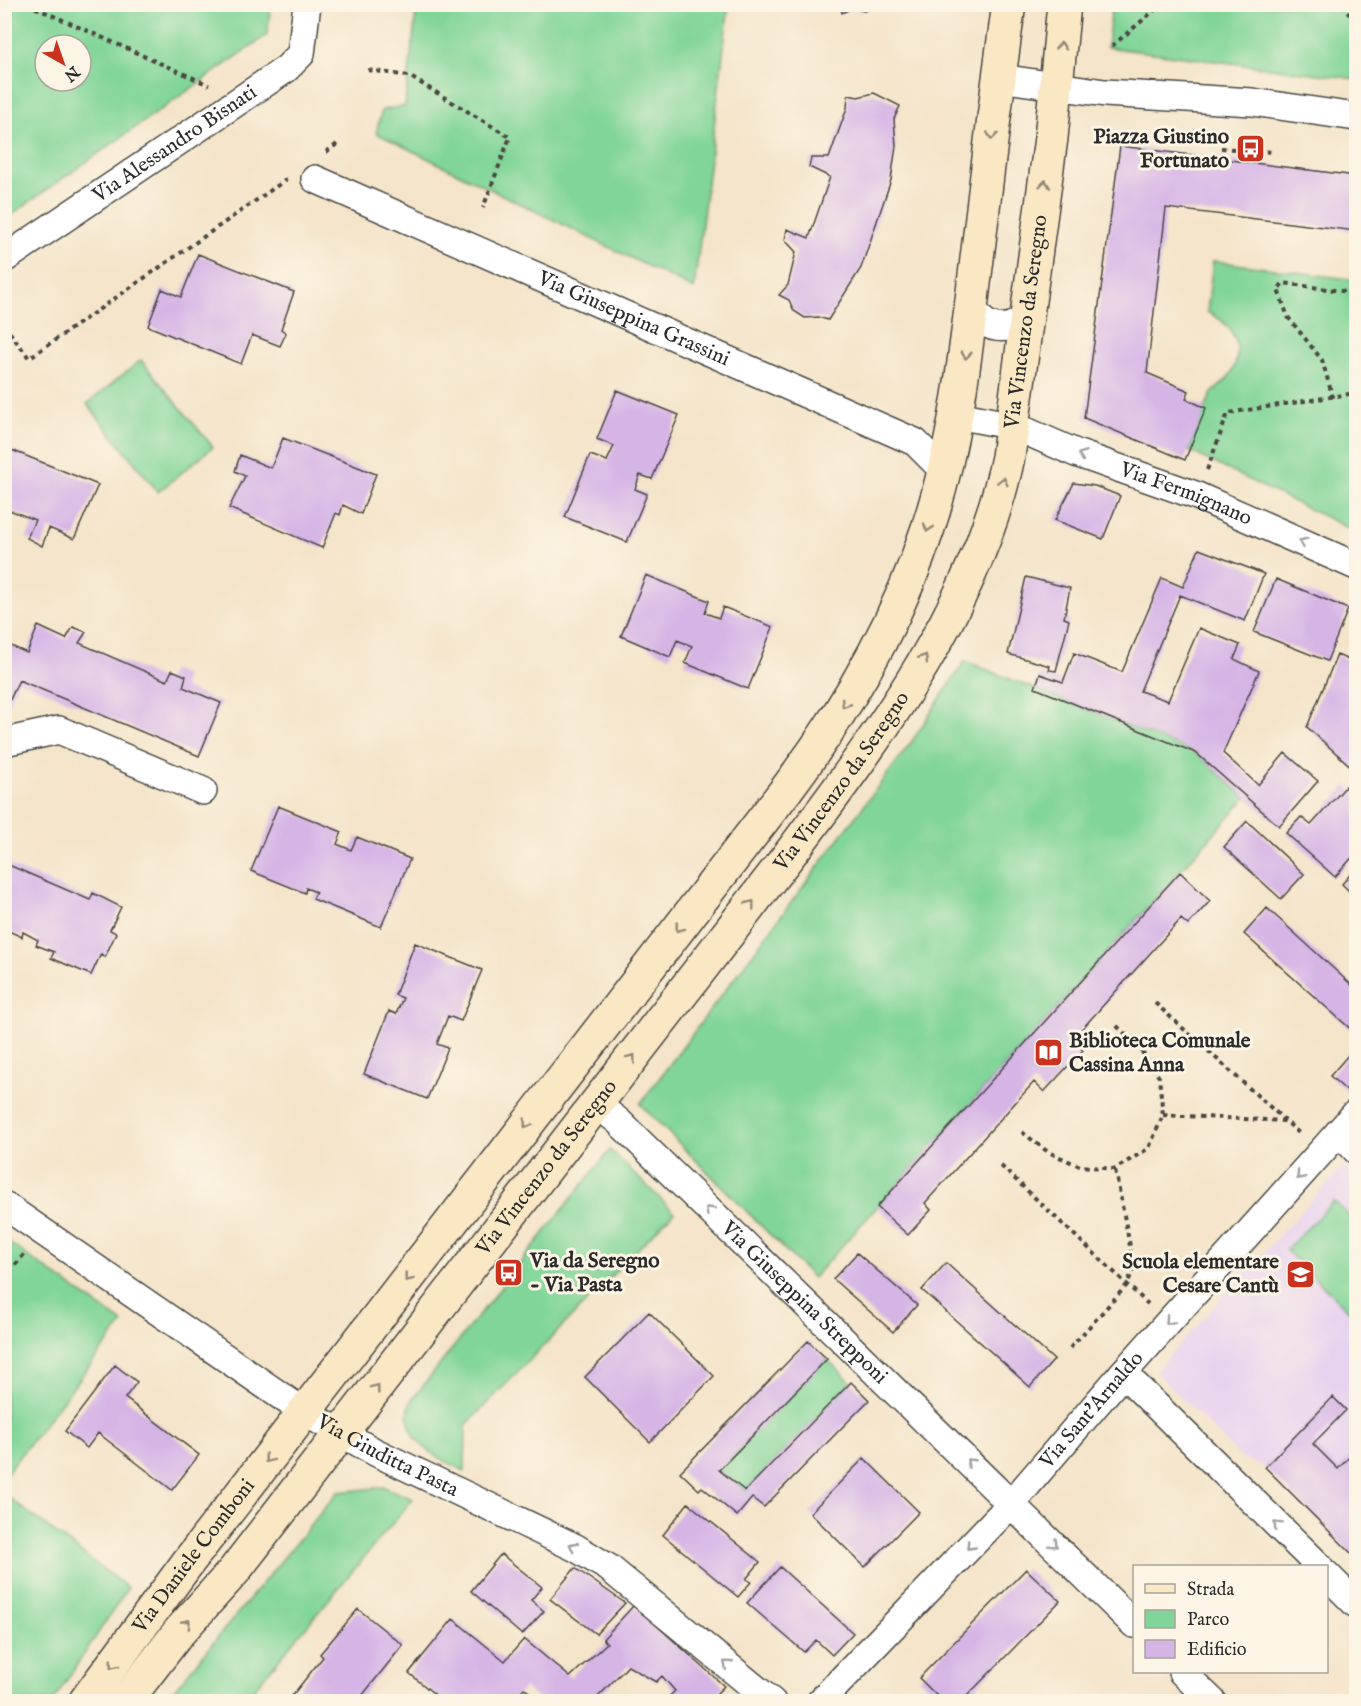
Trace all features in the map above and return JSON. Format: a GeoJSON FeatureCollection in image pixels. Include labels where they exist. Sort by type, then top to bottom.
{"type":"FeatureCollection","features":[{"type":"Feature","properties":{"kind":"main road","name":"Via Vincenzo da Seregno"},"geometry":{"type":"LineString","coordinates":[[304,1412],[820,742],[858,683],[896,611],[922,547],[945,472],[957,415],[1009,4]]}},
{"type":"Feature","properties":{"kind":"main road","name":"Via Vincenzo da Seregno"},"geometry":{"type":"LineString","coordinates":[[340,1434],[815,821],[920,665],[956,602],[981,550],[1001,489],[1014,426],[1057,87],[1064,4]]}},
{"type":"Feature","properties":{"kind":"main road","name":"Via Daniele Comboni"},"geometry":{"type":"LineString","coordinates":[[85,1701],[304,1412]]}},
{"type":"Feature","properties":{"kind":"main road","name":"Via Daniele Comboni"},"geometry":{"type":"LineString","coordinates":[[125,1701],[179,1632],[234,1571],[340,1434]]}},
{"type":"Feature","properties":{"kind":"street","name":"Via Alessandro Bisnati"},"geometry":{"type":"LineString","coordinates":[[4,259],[286,69],[301,54],[307,4]]}},
{"type":"Feature","properties":{"kind":"street"},"geometry":{"type":"LineString","coordinates":[[999,78],[1057,87],[1252,102],[1356,117]]}},
{"type":"Feature","properties":{"kind":"street","name":"Via Giuseppina Grassini"},"geometry":{"type":"LineString","coordinates":[[309,170],[915,442],[945,472]]}},
{"type":"Feature","properties":{"kind":"street"},"geometry":{"type":"LineString","coordinates":[[973,297],[976,314],[994,328],[1006,328],[1017,324],[1026,316],[1030,305]]}},
{"type":"Feature","properties":{"kind":"street","name":"Via Fermignano"},"geometry":{"type":"LineString","coordinates":[[957,415],[1014,426],[1076,453],[1195,495],[1356,566]]}},
{"type":"Feature","properties":{"kind":"street"},"geometry":{"type":"LineString","coordinates":[[4,742],[59,730],[203,791]]}},
{"type":"Feature","properties":{"kind":"street","name":"Via Giuseppina Strepponi"},"geometry":{"type":"LineString","coordinates":[[596,1104],[618,1121],[1133,1623]]}},
{"type":"Feature","properties":{"kind":"street","name":"Via Sant'Arnaldo"},"geometry":{"type":"LineString","coordinates":[[820,1701],[1011,1504],[1123,1373],[1321,1152],[1351,1132]]}},
{"type":"Feature","properties":{"kind":"street","name":"Via Giuditta Pasta"},"geometry":{"type":"LineString","coordinates":[[4,1204],[248,1376],[340,1434],[582,1551],[630,1583],[772,1701]]}},
{"type":"Feature","properties":{"kind":"street"},"geometry":{"type":"LineString","coordinates":[[1123,1373],[1318,1565]]}},
{"type":"Feature","properties":{"kind":"street"},"geometry":{"type":"LineString","coordinates":[[1328,1576],[1356,1604]]}},
{"type":"Feature","properties":{"kind":"street"},"geometry":{"type":"LineString","coordinates":[[1184,1673],[1213,1701]]}},
{"type":"Feature","properties":{"kind":"path"},"geometry":{"type":"LineString","coordinates":[[27,4],[209,85]]}},
{"type":"Feature","properties":{"kind":"path"},"geometry":{"type":"LineString","coordinates":[[1112,46],[1162,4]]}},
{"type":"Feature","properties":{"kind":"path"},"geometry":{"type":"LineString","coordinates":[[1342,4],[1356,24]]}},
{"type":"Feature","properties":{"kind":"path"},"geometry":{"type":"LineString","coordinates":[[368,70],[409,76],[510,137],[483,208]]}},
{"type":"Feature","properties":{"kind":"path"},"geometry":{"type":"LineString","coordinates":[[4,325],[29,357],[309,170],[340,142]]}},
{"type":"Feature","properties":{"kind":"path"},"geometry":{"type":"LineString","coordinates":[[1221,148],[1273,152]]}},
{"type":"Feature","properties":{"kind":"path"},"geometry":{"type":"LineString","coordinates":[[1333,398],[1322,360],[1288,317],[1278,290],[1282,282],[1356,293]]}},
{"type":"Feature","properties":{"kind":"path"},"geometry":{"type":"LineString","coordinates":[[1205,476],[1228,413],[1356,393]]}},
{"type":"Feature","properties":{"kind":"path"},"geometry":{"type":"LineString","coordinates":[[1155,1003],[1321,1152]]}},
{"type":"Feature","properties":{"kind":"path"},"geometry":{"type":"LineString","coordinates":[[1022,1132],[1048,1152],[1080,1166],[1115,1169],[1149,1148],[1163,1115],[1159,1077],[1140,1049],[1114,1024]]}},
{"type":"Feature","properties":{"kind":"path"},"geometry":{"type":"LineString","coordinates":[[1163,1115],[1286,1121]]}},
{"type":"Feature","properties":{"kind":"path"},"geometry":{"type":"LineString","coordinates":[[1001,1166],[1168,1322]]}},
{"type":"Feature","properties":{"kind":"path"},"geometry":{"type":"LineString","coordinates":[[1070,1348],[1127,1285],[1134,1267],[1115,1169]]}},
{"type":"Feature","properties":{"kind":"shaded area","name":"Scuola elementare Cesare Cantù"},"geometry":{"type":"Polygon","coordinates":[[[1344,1165],[1356,1177],[1356,1558],[1265,1467],[1242,1459],[1155,1371],[1344,1165]]]}},
{"type":"Feature","properties":{"kind":"green space"},"geometry":{"type":"Polygon","coordinates":[[[5,4],[271,4],[267,35],[5,219],[5,4]]]}},
{"type":"Feature","properties":{"kind":"green space"},"geometry":{"type":"Polygon","coordinates":[[[417,5],[729,5],[694,289],[376,133],[382,110],[405,106],[417,5]]]}},
{"type":"Feature","properties":{"kind":"green space"},"geometry":{"type":"Polygon","coordinates":[[[1112,5],[1356,5],[1356,79],[1107,47],[1112,5]]]}},
{"type":"Feature","properties":{"kind":"green space"},"geometry":{"type":"Polygon","coordinates":[[[1213,261],[1356,280],[1356,532],[1189,451],[1211,395],[1227,379],[1236,359],[1237,349],[1231,332],[1225,324],[1207,312],[1213,261]]]}},
{"type":"Feature","properties":{"kind":"green space"},"geometry":{"type":"Polygon","coordinates":[[[141,360],[213,447],[158,492],[87,404],[141,360]]]}},
{"type":"Feature","properties":{"kind":"green space"},"geometry":{"type":"Polygon","coordinates":[[[965,661],[1196,753],[1246,798],[813,1278],[640,1104],[910,744],[965,661]]]}},
{"type":"Feature","properties":{"kind":"green space"},"geometry":{"type":"Polygon","coordinates":[[[610,1150],[674,1212],[466,1425],[465,1471],[442,1460],[422,1446],[415,1437],[408,1415],[410,1402],[610,1150]]]}},
{"type":"Feature","properties":{"kind":"green space"},"geometry":{"type":"Polygon","coordinates":[[[1334,1201],[1356,1223],[1356,1318],[1286,1250],[1334,1201]]]}},
{"type":"Feature","properties":{"kind":"green space"},"geometry":{"type":"Polygon","coordinates":[[[5,1240],[123,1323],[5,1475],[5,1240]]]}},
{"type":"Feature","properties":{"kind":"green space"},"geometry":{"type":"Polygon","coordinates":[[[827,1359],[851,1382],[745,1491],[719,1470],[827,1359]]]}},
{"type":"Feature","properties":{"kind":"green space"},"geometry":{"type":"Polygon","coordinates":[[[384,1487],[413,1499],[244,1701],[165,1701],[338,1492],[384,1487]]]}},
{"type":"Feature","properties":{"kind":"green space"},"geometry":{"type":"Polygon","coordinates":[[[4,1494],[128,1588],[53,1701],[5,1701],[4,1494]]]}},
{"type":"Feature","properties":{"kind":"building"},"geometry":{"type":"Polygon","coordinates":[[[840,4],[879,5],[864,11],[852,8],[842,13],[840,4]]]}},
{"type":"Feature","properties":{"kind":"building"},"geometry":{"type":"Polygon","coordinates":[[[874,93],[900,106],[894,119],[896,146],[891,180],[861,268],[828,320],[818,317],[805,318],[794,311],[789,300],[779,295],[788,285],[796,252],[785,240],[787,229],[809,238],[830,177],[809,167],[811,158],[829,158],[847,108],[848,95],[858,97],[874,93]]]}},
{"type":"Feature","properties":{"kind":"building"},"geometry":{"type":"Polygon","coordinates":[[[1120,146],[1356,176],[1356,231],[1166,208],[1147,373],[1189,391],[1186,399],[1206,408],[1185,460],[1084,418],[1120,146]]]}},
{"type":"Feature","properties":{"kind":"building"},"geometry":{"type":"Polygon","coordinates":[[[198,254],[294,292],[281,329],[286,333],[280,346],[252,335],[241,364],[148,326],[162,289],[181,297],[198,254]]]}},
{"type":"Feature","properties":{"kind":"building"},"geometry":{"type":"Polygon","coordinates":[[[617,390],[679,415],[652,479],[640,475],[635,489],[647,494],[627,542],[565,517],[590,455],[607,461],[614,446],[597,439],[617,390]]]}},
{"type":"Feature","properties":{"kind":"building"},"geometry":{"type":"Polygon","coordinates":[[[283,438],[376,474],[361,514],[343,505],[340,515],[336,513],[322,548],[229,508],[245,476],[235,471],[240,455],[271,468],[283,438]]]}},
{"type":"Feature","properties":{"kind":"building"},"geometry":{"type":"Polygon","coordinates":[[[4,447],[98,485],[74,539],[49,528],[42,546],[27,538],[35,520],[4,508],[4,447]]]}},
{"type":"Feature","properties":{"kind":"building"},"geometry":{"type":"Polygon","coordinates":[[[1074,483],[1095,486],[1120,496],[1103,539],[1055,520],[1074,483]]]}},
{"type":"Feature","properties":{"kind":"building"},"geometry":{"type":"Polygon","coordinates":[[[1199,549],[1264,574],[1245,621],[1180,595],[1140,691],[1168,701],[1199,628],[1240,645],[1234,659],[1259,671],[1223,753],[1258,785],[1285,753],[1318,781],[1279,826],[1196,753],[1035,688],[1040,674],[1063,682],[1074,653],[1122,672],[1162,578],[1183,587],[1199,549]]]}},
{"type":"Feature","properties":{"kind":"building"},"geometry":{"type":"Polygon","coordinates":[[[646,575],[709,601],[705,613],[719,618],[723,607],[773,627],[748,689],[685,663],[692,646],[677,640],[670,657],[621,636],[646,575]]]}},
{"type":"Feature","properties":{"kind":"building"},"geometry":{"type":"Polygon","coordinates":[[[1026,577],[1070,588],[1064,618],[1069,620],[1056,671],[1049,670],[1050,666],[1008,654],[1026,577]]]}},
{"type":"Feature","properties":{"kind":"building"},"geometry":{"type":"Polygon","coordinates":[[[1276,579],[1348,609],[1327,661],[1254,632],[1276,579]]]}},
{"type":"Feature","properties":{"kind":"building"},"geometry":{"type":"Polygon","coordinates":[[[38,626],[66,639],[73,627],[86,632],[79,643],[167,681],[172,670],[186,676],[183,687],[221,703],[199,756],[19,680],[8,704],[4,703],[4,643],[27,653],[38,626]]]}},
{"type":"Feature","properties":{"kind":"building"},"geometry":{"type":"Polygon","coordinates":[[[1337,655],[1356,663],[1356,771],[1307,727],[1337,655]]]}},
{"type":"Feature","properties":{"kind":"building"},"geometry":{"type":"Polygon","coordinates":[[[1347,785],[1356,794],[1356,853],[1335,877],[1286,833],[1301,817],[1311,825],[1347,785]]]}},
{"type":"Feature","properties":{"kind":"building"},"geometry":{"type":"Polygon","coordinates":[[[278,806],[342,832],[337,844],[351,850],[357,837],[410,859],[381,927],[313,899],[316,892],[306,888],[305,893],[251,871],[278,806]]]}},
{"type":"Feature","properties":{"kind":"building"},"geometry":{"type":"Polygon","coordinates":[[[1247,821],[1304,874],[1281,899],[1224,847],[1247,821]]]}},
{"type":"Feature","properties":{"kind":"building"},"geometry":{"type":"Polygon","coordinates":[[[4,863],[90,900],[93,893],[121,907],[110,930],[116,933],[105,957],[101,954],[91,975],[51,958],[54,952],[36,945],[38,940],[23,932],[22,937],[4,929],[4,863]]]}},
{"type":"Feature","properties":{"kind":"building"},"geometry":{"type":"Polygon","coordinates":[[[1356,868],[1356,898],[1342,884],[1356,868]]]}},
{"type":"Feature","properties":{"kind":"building"},"geometry":{"type":"Polygon","coordinates":[[[1180,872],[1210,901],[1188,925],[1181,919],[1072,1040],[1083,1050],[1044,1092],[1034,1082],[925,1203],[931,1210],[908,1235],[877,1207],[1180,872]]]}},
{"type":"Feature","properties":{"kind":"building"},"geometry":{"type":"Polygon","coordinates":[[[1267,908],[1356,989],[1356,1029],[1354,1032],[1244,934],[1267,908]]]}},
{"type":"Feature","properties":{"kind":"building"},"geometry":{"type":"Polygon","coordinates":[[[415,943],[482,970],[461,1021],[448,1016],[437,1044],[448,1048],[427,1099],[364,1074],[389,1011],[396,1014],[403,998],[395,995],[415,943]]]}},
{"type":"Feature","properties":{"kind":"building"},"geometry":{"type":"Polygon","coordinates":[[[1356,1046],[1356,1087],[1350,1094],[1330,1076],[1356,1046]]]}},
{"type":"Feature","properties":{"kind":"building"},"geometry":{"type":"Polygon","coordinates":[[[857,1253],[917,1305],[893,1332],[833,1279],[857,1253]]]}},
{"type":"Feature","properties":{"kind":"building"},"geometry":{"type":"Polygon","coordinates":[[[946,1263],[1054,1360],[1030,1387],[922,1290],[946,1263]]]}},
{"type":"Feature","properties":{"kind":"building"},"geometry":{"type":"Polygon","coordinates":[[[649,1312],[714,1376],[650,1442],[585,1377],[649,1312]]]}},
{"type":"Feature","properties":{"kind":"building"},"geometry":{"type":"Polygon","coordinates":[[[808,1341],[827,1359],[719,1470],[745,1491],[851,1382],[869,1400],[764,1507],[752,1498],[737,1516],[702,1487],[699,1490],[680,1472],[808,1341]]]}},
{"type":"Feature","properties":{"kind":"building"},"geometry":{"type":"Polygon","coordinates":[[[115,1365],[137,1382],[125,1398],[199,1455],[172,1490],[98,1433],[87,1448],[65,1431],[115,1365]]]}},
{"type":"Feature","properties":{"kind":"building"},"geometry":{"type":"Polygon","coordinates":[[[1333,1397],[1346,1410],[1313,1444],[1338,1469],[1356,1450],[1356,1558],[1265,1467],[1333,1397]]]}},
{"type":"Feature","properties":{"kind":"building"},"geometry":{"type":"Polygon","coordinates":[[[864,1458],[919,1512],[865,1567],[810,1513],[864,1458]]]}},
{"type":"Feature","properties":{"kind":"building"},"geometry":{"type":"Polygon","coordinates":[[[688,1503],[760,1562],[746,1579],[751,1582],[738,1597],[663,1535],[688,1503]]]}},
{"type":"Feature","properties":{"kind":"building"},"geometry":{"type":"Polygon","coordinates":[[[501,1554],[542,1587],[531,1600],[544,1611],[522,1635],[471,1591],[501,1554]]]}},
{"type":"Feature","properties":{"kind":"building"},"geometry":{"type":"Polygon","coordinates":[[[780,1567],[853,1633],[832,1655],[816,1640],[804,1652],[747,1603],[780,1567]]]}},
{"type":"Feature","properties":{"kind":"building"},"geometry":{"type":"Polygon","coordinates":[[[575,1568],[625,1603],[596,1634],[550,1599],[575,1568]]]}},
{"type":"Feature","properties":{"kind":"building"},"geometry":{"type":"Polygon","coordinates":[[[1026,1569],[1060,1601],[961,1702],[943,1702],[919,1678],[1026,1569]]]}},
{"type":"Feature","properties":{"kind":"building"},"geometry":{"type":"Polygon","coordinates":[[[634,1605],[724,1686],[708,1702],[663,1702],[675,1691],[662,1676],[656,1682],[628,1666],[593,1702],[542,1702],[524,1688],[512,1702],[444,1702],[409,1673],[453,1619],[505,1661],[524,1639],[570,1677],[607,1643],[603,1639],[634,1605]]]}},
{"type":"Feature","properties":{"kind":"building"},"geometry":{"type":"Polygon","coordinates":[[[358,1609],[403,1645],[357,1702],[287,1702],[323,1657],[320,1654],[358,1609]]]}},
{"type":"Feature","properties":{"kind":"place","name":"Piazza Giustino Fortunato"},"geometry":{"type":"Point","coordinates":[1250,149]}},
{"type":"Feature","properties":{"kind":"place","name":"Biblioteca Comunale Cassina Anna"},"geometry":{"type":"Point","coordinates":[1048,1053]}},
{"type":"Feature","properties":{"kind":"place","name":"Via da Seregno - Via Pasta"},"geometry":{"type":"Point","coordinates":[509,1273]}},
{"type":"Feature","properties":{"kind":"place","name":"Scuola elementare Cesare Cantù"},"geometry":{"type":"Point","coordinates":[1300,1274]}}]}
